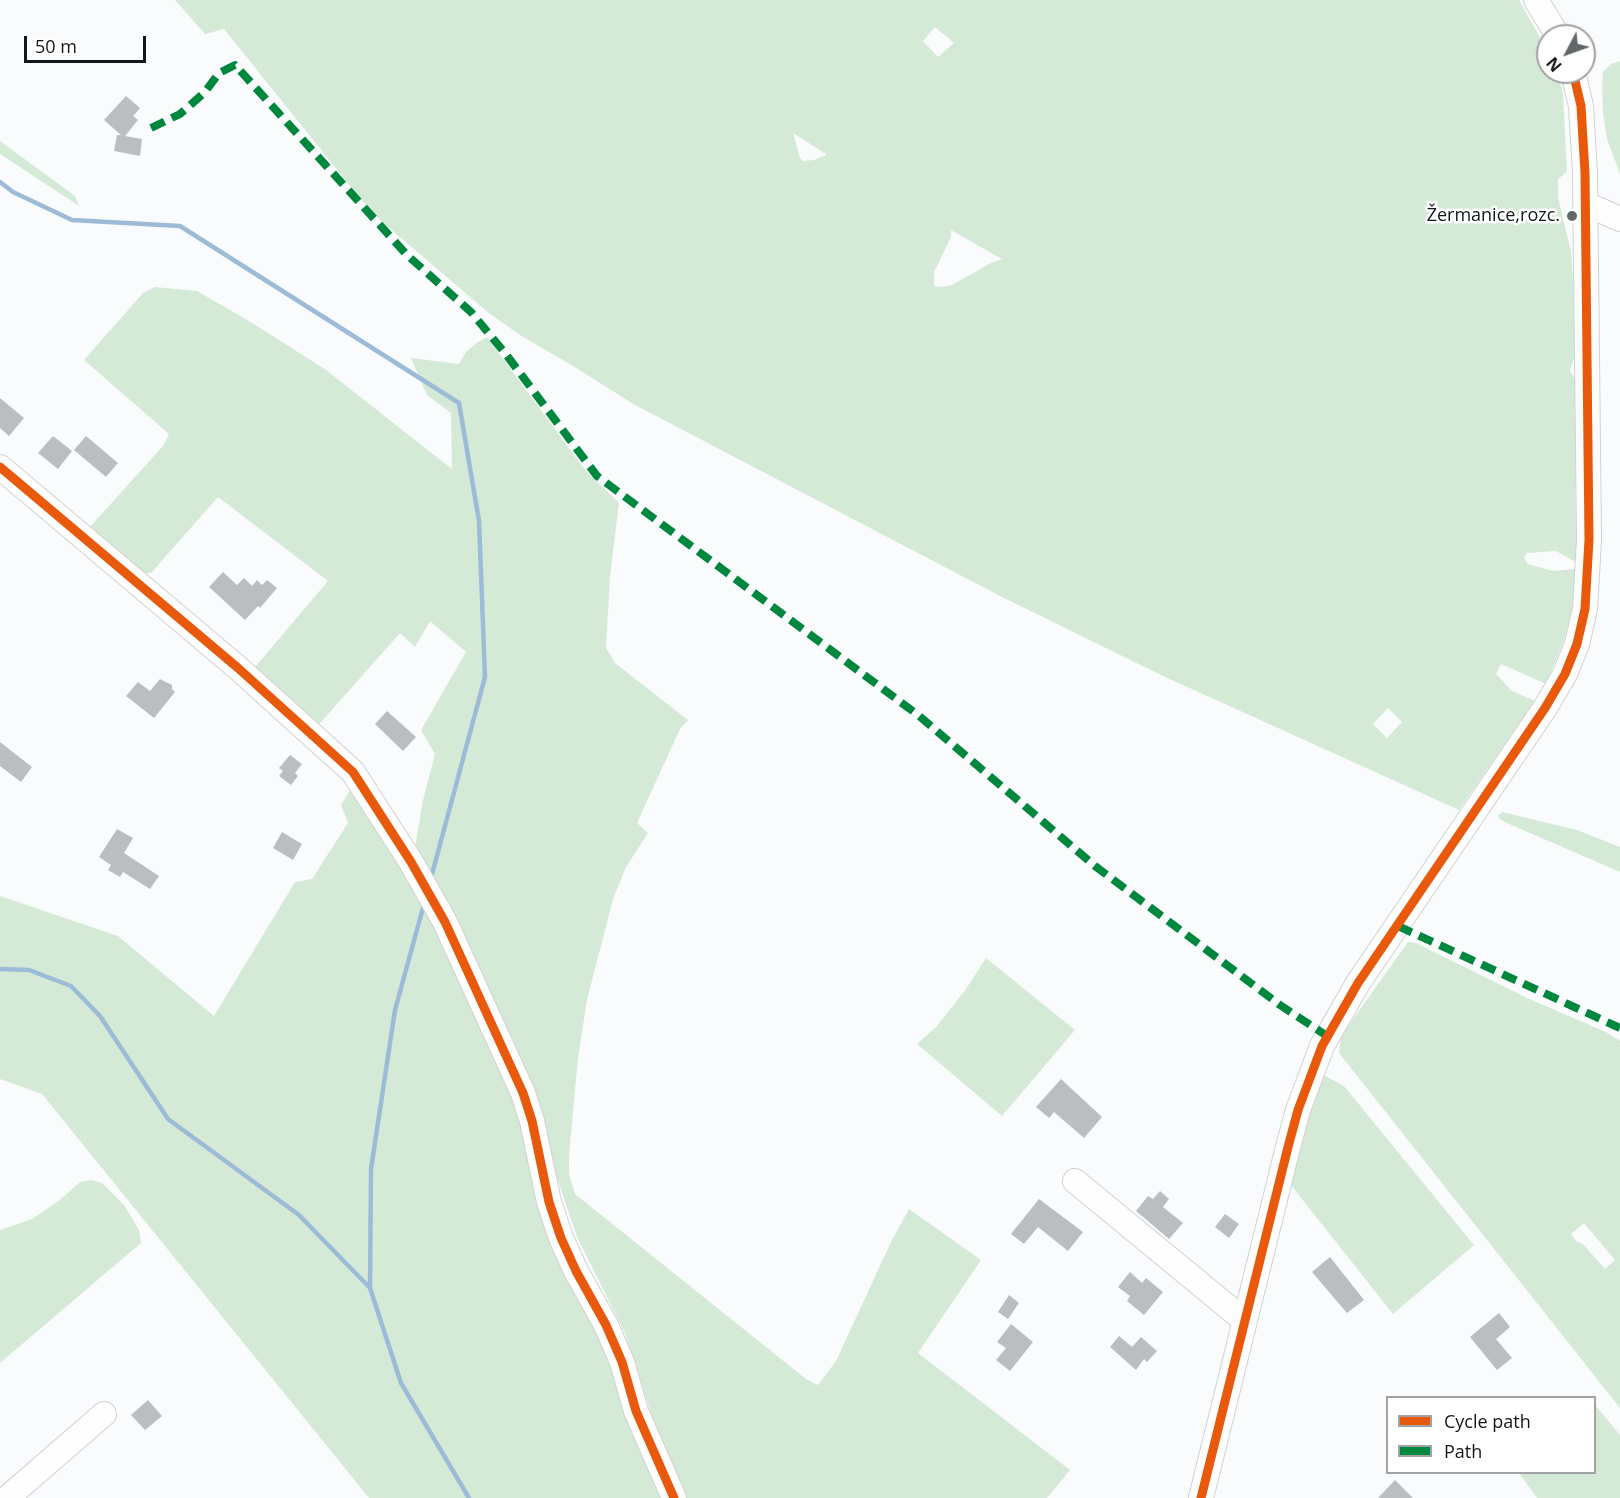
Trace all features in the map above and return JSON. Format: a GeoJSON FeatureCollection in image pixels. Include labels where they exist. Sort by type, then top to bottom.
{"type":"FeatureCollection","features":[{"type":"Feature","properties":{"kind":"street"},"geometry":{"type":"LineString","coordinates":[[1536,0],[1551,24]]}},
{"type":"Feature","properties":{"kind":"street"},"geometry":{"type":"LineString","coordinates":[[1201,1498],[1298,1110],[1316,1058],[1369,966],[1545,708],[1565,674],[1577,644],[1585,609],[1588,540],[1586,204],[1582,121],[1576,84]]}},
{"type":"Feature","properties":{"kind":"street"},"geometry":{"type":"LineString","coordinates":[[1586,204],[1620,219]]}},
{"type":"Feature","properties":{"kind":"street"},"geometry":{"type":"LineString","coordinates":[[0,467],[238,668],[353,772],[411,862],[445,922],[523,1093],[549,1202],[561,1238],[576,1271],[606,1325],[622,1362],[636,1411],[674,1498]]}},
{"type":"Feature","properties":{"kind":"street"},"geometry":{"type":"LineString","coordinates":[[1075,1181],[1245,1321]]}},
{"type":"Feature","properties":{"kind":"street"},"geometry":{"type":"LineString","coordinates":[[7,1498],[104,1414]]}},
{"type":"Feature","properties":{"kind":"green space"},"geometry":{"type":"Polygon","coordinates":[[[175,0],[1519,0],[1536,30],[1536,84],[1560,84],[1563,93],[1567,172],[1558,179],[1558,197],[1571,252],[1574,293],[1574,358],[1570,371],[1575,379],[1576,562],[1556,551],[1527,553],[1524,558],[1528,564],[1553,571],[1576,569],[1572,612],[1563,643],[1546,684],[1501,664],[1496,674],[1512,691],[1535,701],[1459,810],[1163,676],[1002,597],[635,405],[523,337],[490,314],[380,220],[224,29],[205,34],[175,0]],[[935,27],[923,41],[938,57],[954,43],[935,27]],[[793,133],[800,158],[803,161],[814,160],[826,155],[826,154],[793,133]],[[951,230],[951,237],[934,272],[934,286],[952,285],[1002,259],[951,230]],[[1388,708],[1373,724],[1387,738],[1402,722],[1388,708]]]}},
{"type":"Feature","properties":{"kind":"green space"},"geometry":{"type":"Polygon","coordinates":[[[1620,61],[1620,174],[1607,139],[1602,86],[1603,72],[1611,64],[1620,61]]]}},
{"type":"Feature","properties":{"kind":"green space"},"geometry":{"type":"Polygon","coordinates":[[[0,141],[75,196],[79,206],[0,154],[0,141]]]}},
{"type":"Feature","properties":{"kind":"green space"},"geometry":{"type":"Polygon","coordinates":[[[155,287],[197,291],[254,324],[326,370],[452,469],[451,413],[427,395],[411,358],[459,364],[466,352],[487,337],[585,470],[619,503],[610,576],[606,648],[615,663],[688,720],[680,729],[637,823],[648,833],[626,867],[613,899],[587,1000],[578,1058],[569,1155],[569,1174],[575,1194],[806,1379],[818,1385],[836,1361],[891,1242],[909,1209],[981,1260],[918,1353],[1070,1470],[1047,1498],[686,1498],[652,1416],[625,1333],[577,1237],[552,1163],[509,1082],[590,1309],[668,1498],[369,1498],[42,1094],[0,1079],[0,896],[118,936],[214,1016],[295,882],[312,879],[348,823],[341,805],[352,787],[411,871],[423,800],[435,754],[421,730],[466,652],[430,621],[415,647],[400,633],[314,730],[250,673],[328,581],[218,497],[151,573],[141,576],[88,529],[163,446],[169,434],[84,360],[143,293],[155,287]]]}},
{"type":"Feature","properties":{"kind":"green space"},"geometry":{"type":"Polygon","coordinates":[[[1502,812],[1577,830],[1620,847],[1620,872],[1507,823],[1498,816],[1502,812]]]}},
{"type":"Feature","properties":{"kind":"green space"},"geometry":{"type":"Polygon","coordinates":[[[1408,942],[1416,943],[1527,998],[1606,1032],[1620,1041],[1620,1408],[1339,1053],[1341,1036],[1408,942]],[[1584,1223],[1571,1234],[1605,1269],[1615,1260],[1584,1223]]]}},
{"type":"Feature","properties":{"kind":"green space"},"geometry":{"type":"Polygon","coordinates":[[[986,958],[1075,1030],[1002,1116],[917,1044],[936,1027],[966,989],[986,958]]]}},
{"type":"Feature","properties":{"kind":"green space"},"geometry":{"type":"Polygon","coordinates":[[[1320,1073],[1344,1086],[1474,1245],[1393,1314],[1290,1184],[1320,1073]]]}},
{"type":"Feature","properties":{"kind":"green space"},"geometry":{"type":"Polygon","coordinates":[[[91,1180],[102,1183],[124,1205],[139,1230],[141,1243],[0,1363],[0,1230],[32,1219],[60,1200],[80,1182],[91,1180]]]}},
{"type":"Feature","properties":{"kind":"green space"},"geometry":{"type":"Polygon","coordinates":[[[1596,1406],[1620,1435],[1620,1498],[1537,1498],[1520,1474],[1596,1474],[1596,1406]]]}},
{"type":"Feature","properties":{"kind":"building"},"geometry":{"type":"Polygon","coordinates":[[[126,96],[140,108],[133,116],[138,120],[125,136],[142,139],[140,156],[114,151],[117,135],[121,135],[104,120],[126,96]]]}},
{"type":"Feature","properties":{"kind":"building"},"geometry":{"type":"Polygon","coordinates":[[[0,398],[24,418],[9,436],[0,428],[0,398]]]}},
{"type":"Feature","properties":{"kind":"building"},"geometry":{"type":"Polygon","coordinates":[[[53,436],[72,451],[58,469],[38,453],[53,436]]]}},
{"type":"Feature","properties":{"kind":"building"},"geometry":{"type":"Polygon","coordinates":[[[86,436],[118,463],[106,477],[74,450],[86,436]]]}},
{"type":"Feature","properties":{"kind":"building"},"geometry":{"type":"Polygon","coordinates":[[[223,572],[237,585],[244,578],[252,586],[257,580],[262,585],[267,580],[277,588],[260,608],[258,606],[245,620],[209,587],[223,572]]]}},
{"type":"Feature","properties":{"kind":"building"},"geometry":{"type":"Polygon","coordinates":[[[160,679],[172,685],[175,692],[154,718],[126,696],[138,682],[150,691],[160,679]]]}},
{"type":"Feature","properties":{"kind":"building"},"geometry":{"type":"Polygon","coordinates":[[[387,711],[416,737],[403,751],[375,724],[387,711]]]}},
{"type":"Feature","properties":{"kind":"building"},"geometry":{"type":"Polygon","coordinates":[[[0,742],[32,767],[21,782],[0,766],[0,742]]]}},
{"type":"Feature","properties":{"kind":"building"},"geometry":{"type":"Polygon","coordinates":[[[290,755],[302,764],[295,773],[298,776],[291,785],[279,776],[283,771],[279,768],[290,755]]]}},
{"type":"Feature","properties":{"kind":"building"},"geometry":{"type":"Polygon","coordinates":[[[117,829],[133,838],[124,853],[159,876],[150,889],[123,872],[120,877],[108,870],[111,865],[99,857],[117,829]]]}},
{"type":"Feature","properties":{"kind":"building"},"geometry":{"type":"Polygon","coordinates":[[[282,832],[302,844],[293,860],[273,848],[282,832]]]}},
{"type":"Feature","properties":{"kind":"building"},"geometry":{"type":"Polygon","coordinates":[[[1061,1079],[1102,1117],[1084,1138],[1054,1112],[1049,1118],[1036,1107],[1061,1079]]]}},
{"type":"Feature","properties":{"kind":"building"},"geometry":{"type":"Polygon","coordinates":[[[1160,1191],[1169,1199],[1163,1207],[1183,1223],[1169,1239],[1136,1211],[1148,1196],[1153,1199],[1160,1191]]]}},
{"type":"Feature","properties":{"kind":"building"},"geometry":{"type":"Polygon","coordinates":[[[1039,1199],[1083,1232],[1068,1251],[1038,1227],[1024,1244],[1011,1234],[1039,1199]]]}},
{"type":"Feature","properties":{"kind":"building"},"geometry":{"type":"Polygon","coordinates":[[[1225,1214],[1239,1224],[1229,1238],[1215,1227],[1225,1214]]]}},
{"type":"Feature","properties":{"kind":"building"},"geometry":{"type":"Polygon","coordinates":[[[1330,1257],[1364,1300],[1347,1313],[1312,1272],[1330,1257]]]}},
{"type":"Feature","properties":{"kind":"building"},"geometry":{"type":"Polygon","coordinates":[[[1130,1272],[1142,1283],[1146,1278],[1163,1292],[1144,1315],[1127,1301],[1130,1296],[1118,1287],[1130,1272]]]}},
{"type":"Feature","properties":{"kind":"building"},"geometry":{"type":"Polygon","coordinates":[[[1009,1295],[1019,1303],[1008,1319],[998,1312],[1009,1295]]]}},
{"type":"Feature","properties":{"kind":"building"},"geometry":{"type":"Polygon","coordinates":[[[1499,1313],[1510,1327],[1496,1339],[1512,1358],[1497,1370],[1470,1337],[1499,1313]]]}},
{"type":"Feature","properties":{"kind":"building"},"geometry":{"type":"Polygon","coordinates":[[[1011,1324],[1033,1342],[1010,1371],[996,1360],[1006,1348],[997,1342],[1011,1324]]]}},
{"type":"Feature","properties":{"kind":"building"},"geometry":{"type":"Polygon","coordinates":[[[1119,1336],[1132,1347],[1141,1337],[1157,1351],[1147,1362],[1144,1359],[1136,1370],[1110,1347],[1119,1336]]]}},
{"type":"Feature","properties":{"kind":"building"},"geometry":{"type":"Polygon","coordinates":[[[148,1400],[162,1416],[145,1430],[131,1415],[148,1400]]]}},
{"type":"Feature","properties":{"kind":"building"},"geometry":{"type":"Polygon","coordinates":[[[1395,1480],[1413,1498],[1378,1498],[1395,1480]]]}},
{"type":"Feature","properties":{"kind":"waterway"},"geometry":{"type":"LineString","coordinates":[[0,182],[13,192],[72,220],[180,226],[459,403],[479,521],[485,677],[431,878]]}},
{"type":"Feature","properties":{"kind":"waterway"},"geometry":{"type":"LineString","coordinates":[[424,904],[395,1010],[371,1169],[370,1288],[401,1383],[469,1498]]}},
{"type":"Feature","properties":{"kind":"waterway"},"geometry":{"type":"LineString","coordinates":[[0,969],[29,970],[71,986],[100,1016],[168,1119],[299,1215],[370,1288]]}},
{"type":"Feature","properties":{"kind":"marked path"},"geometry":{"type":"LineString","coordinates":[[151,128],[180,114],[205,92],[219,73],[235,65],[407,255],[471,312],[505,353],[597,476],[918,715],[1095,866],[1280,1005],[1327,1036]]}},
{"type":"Feature","properties":{"kind":"marked path"},"geometry":{"type":"LineString","coordinates":[[1398,926],[1620,1028]]}},
{"type":"Feature","properties":{"kind":"cycle path"},"geometry":{"type":"LineString","coordinates":[[1201,1498],[1288,1147],[1298,1110],[1322,1046],[1358,983],[1545,708],[1565,674],[1577,644],[1585,609],[1589,540],[1585,173],[1581,106],[1576,84]]}},
{"type":"Feature","properties":{"kind":"cycle path"},"geometry":{"type":"LineString","coordinates":[[0,467],[238,668],[353,772],[411,862],[445,922],[523,1093],[532,1121],[549,1202],[561,1238],[576,1271],[606,1325],[622,1362],[636,1411],[674,1498]]}},
{"type":"Feature","properties":{"kind":"place","name":"Žermanice,rozc."},"geometry":{"type":"Point","coordinates":[1572,216]}}]}
